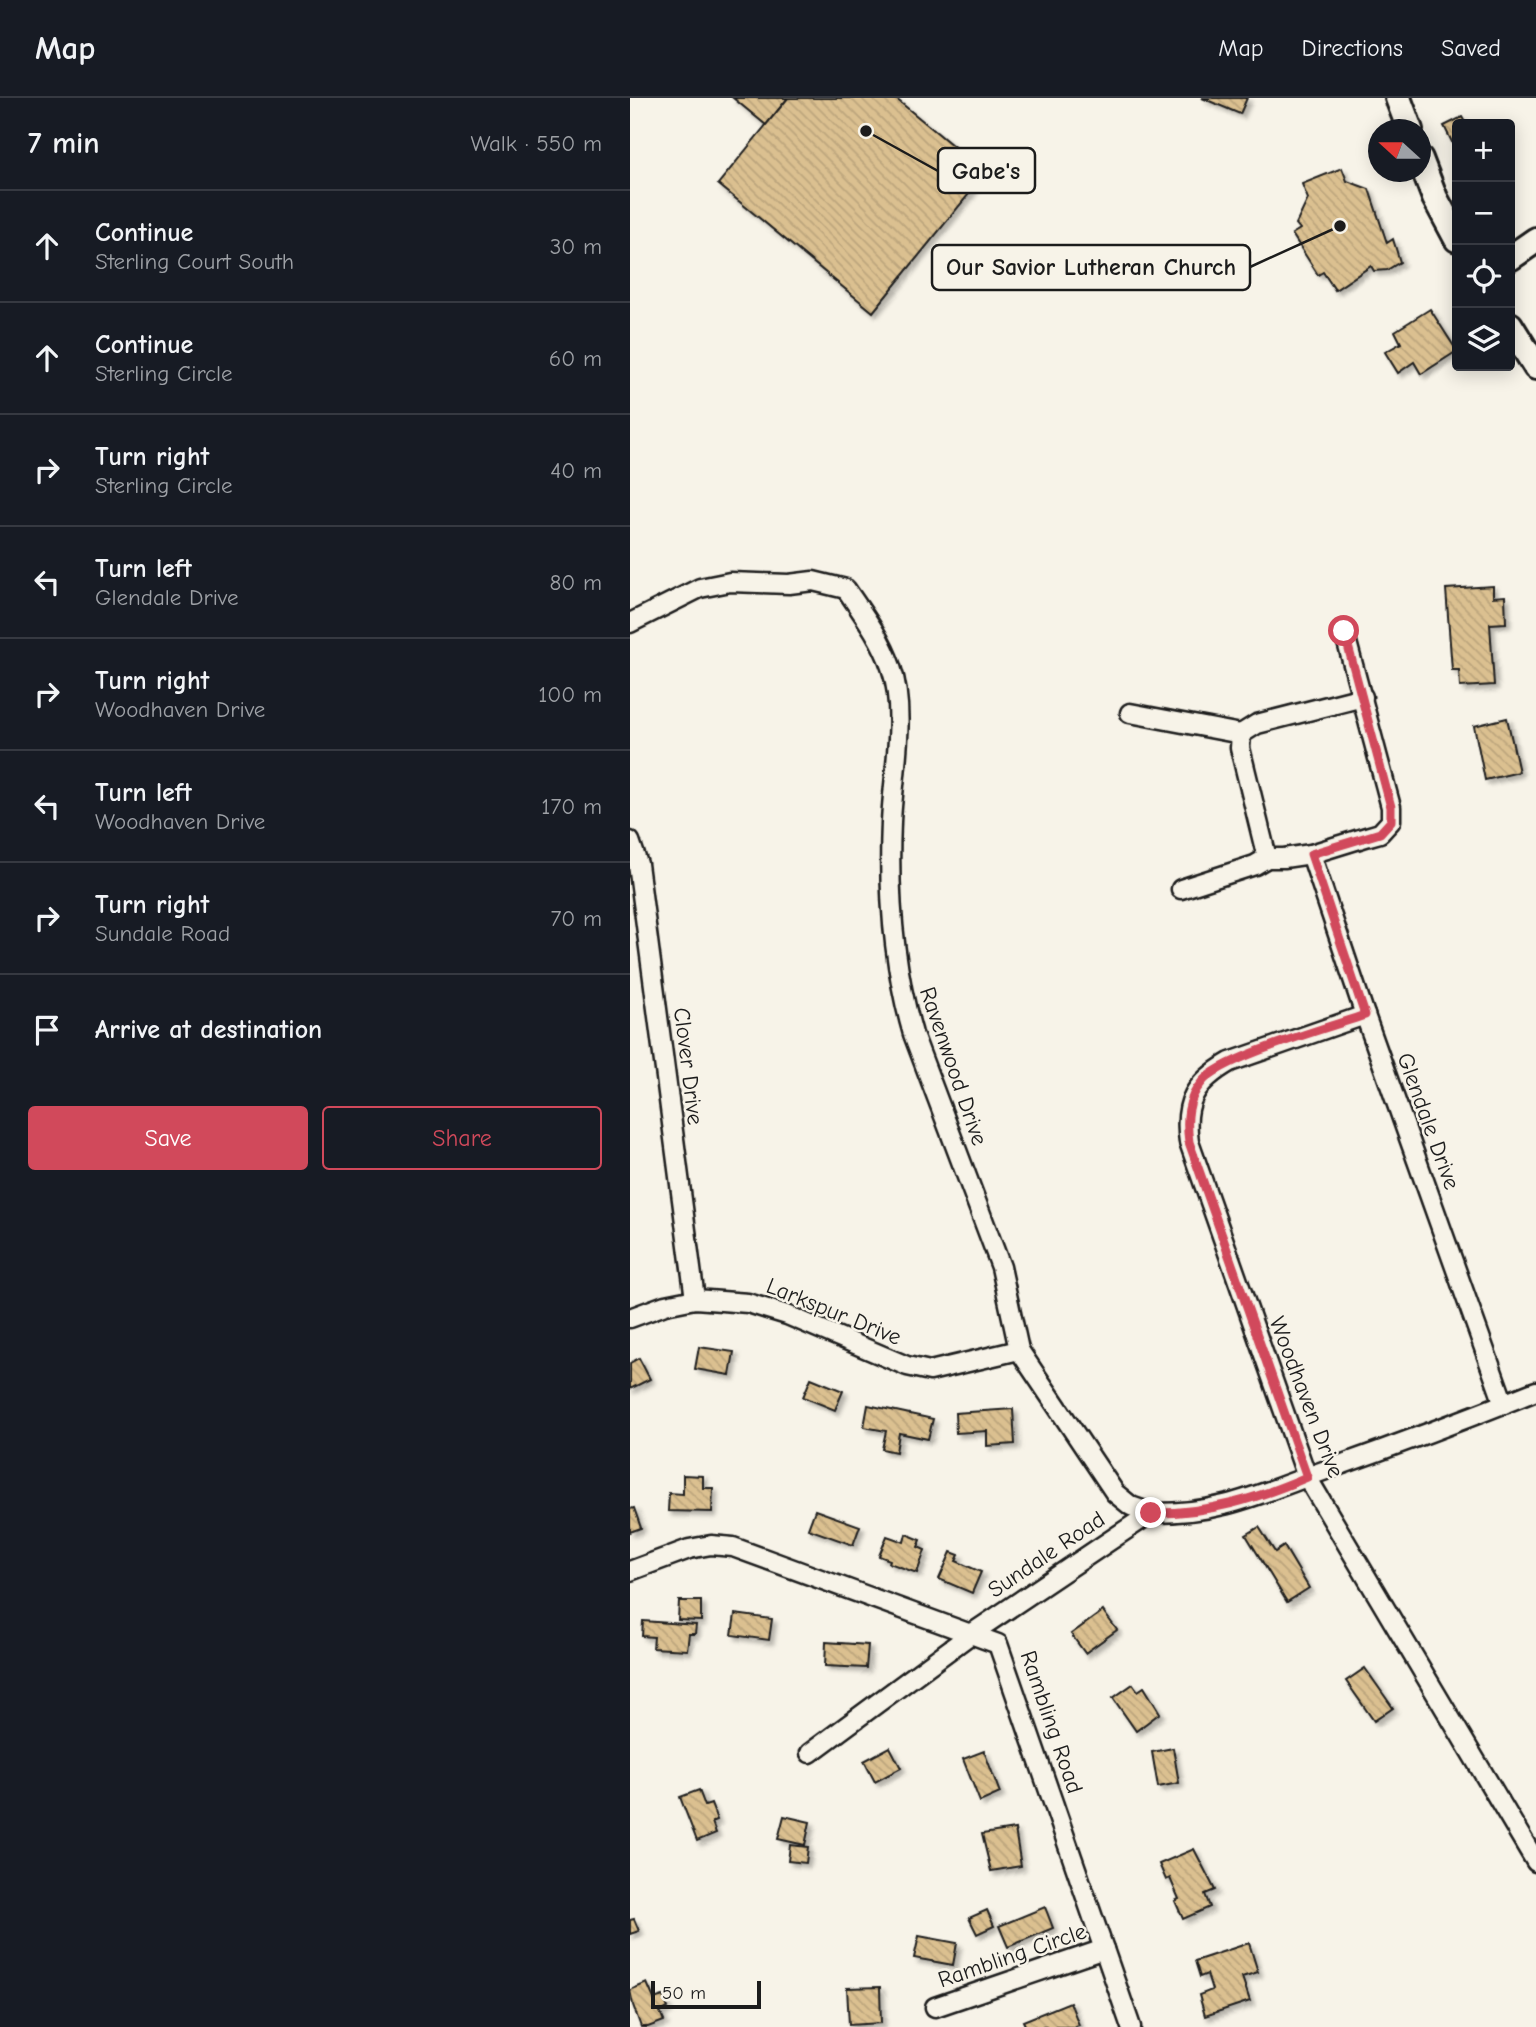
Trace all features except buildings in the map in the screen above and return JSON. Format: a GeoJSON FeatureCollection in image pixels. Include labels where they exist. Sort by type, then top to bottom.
{"type":"FeatureCollection","features":[{"type":"Feature","properties":{"kind":"main road"},"geometry":{"type":"LineString","coordinates":[[1398,98],[1406,119]]}},
{"type":"Feature","properties":{"kind":"main road"},"geometry":{"type":"LineString","coordinates":[[1429,182],[1452,230]]}},
{"type":"Feature","properties":{"kind":"main road"},"geometry":{"type":"LineString","coordinates":[[1515,255],[1536,240]]}},
{"type":"Feature","properties":{"kind":"main road"},"geometry":{"type":"LineString","coordinates":[[1515,333],[1536,367]]}},
{"type":"Feature","properties":{"kind":"street","name":"Ravenwood Drive"},"geometry":{"type":"LineString","coordinates":[[630,623],[700,588],[730,582],[789,584],[813,581],[846,589],[870,624],[892,669],[897,695],[889,877],[895,950],[906,1009],[922,1059],[1001,1267],[1019,1350],[1115,1493],[1131,1506],[1151,1513]]}},
{"type":"Feature","properties":{"kind":"street"},"geometry":{"type":"LineString","coordinates":[[1181,888],[1255,865],[1267,858],[1311,854],[1380,833],[1391,821],[1391,807],[1344,631]]}},
{"type":"Feature","properties":{"kind":"street"},"geometry":{"type":"LineString","coordinates":[[1130,713],[1241,734],[1257,724],[1363,697]]}},
{"type":"Feature","properties":{"kind":"street"},"geometry":{"type":"LineString","coordinates":[[1241,734],[1240,748],[1267,858]]}},
{"type":"Feature","properties":{"kind":"street","name":"Clover Drive"},"geometry":{"type":"LineString","coordinates":[[630,841],[638,864],[695,1298]]}},
{"type":"Feature","properties":{"kind":"street","name":"Glendale Drive"},"geometry":{"type":"LineString","coordinates":[[1311,854],[1365,1015],[1504,1404]]}},
{"type":"Feature","properties":{"kind":"street","name":"Woodhaven Drive"},"geometry":{"type":"LineString","coordinates":[[1365,1015],[1230,1062],[1202,1081],[1192,1096],[1187,1112],[1189,1142],[1307,1477],[1536,1862]]}},
{"type":"Feature","properties":{"kind":"street","name":"Larkspur Drive"},"geometry":{"type":"LineString","coordinates":[[630,1318],[665,1305],[695,1298],[748,1303],[774,1311],[907,1366],[930,1371],[1019,1350]]}},
{"type":"Feature","properties":{"kind":"street"},"geometry":{"type":"LineString","coordinates":[[1151,1513],[1193,1512],[1239,1503],[1274,1492],[1307,1477],[1425,1435],[1536,1391]]}},
{"type":"Feature","properties":{"kind":"street","name":"Sundale Road"},"geometry":{"type":"LineString","coordinates":[[810,1753],[971,1634],[1151,1513]]}},
{"type":"Feature","properties":{"kind":"street","name":"Rambling Road"},"geometry":{"type":"LineString","coordinates":[[630,1572],[689,1549],[711,1545],[733,1547],[998,1644],[1131,2027]]}},
{"type":"Feature","properties":{"kind":"street","name":"Rambling Circle"},"geometry":{"type":"LineString","coordinates":[[935,2007],[1104,1949]]}},
{"type":"Feature","properties":{"kind":"place","name":"Gabe's"},"geometry":{"type":"Point","coordinates":[866,131]}},
{"type":"Feature","properties":{"kind":"place","name":"Our Savior Lutheran Church"},"geometry":{"type":"Point","coordinates":[1340,226]}},
{"type":"Feature","properties":{"kind":"route"},"geometry":{"type":"LineString","coordinates":[[1151,1513],[1206,1510],[1239,1503],[1274,1492],[1307,1477],[1189,1142],[1187,1112],[1192,1096],[1213,1071],[1230,1062],[1365,1015],[1311,854],[1380,833],[1391,821],[1391,807],[1344,631]]}}]}
